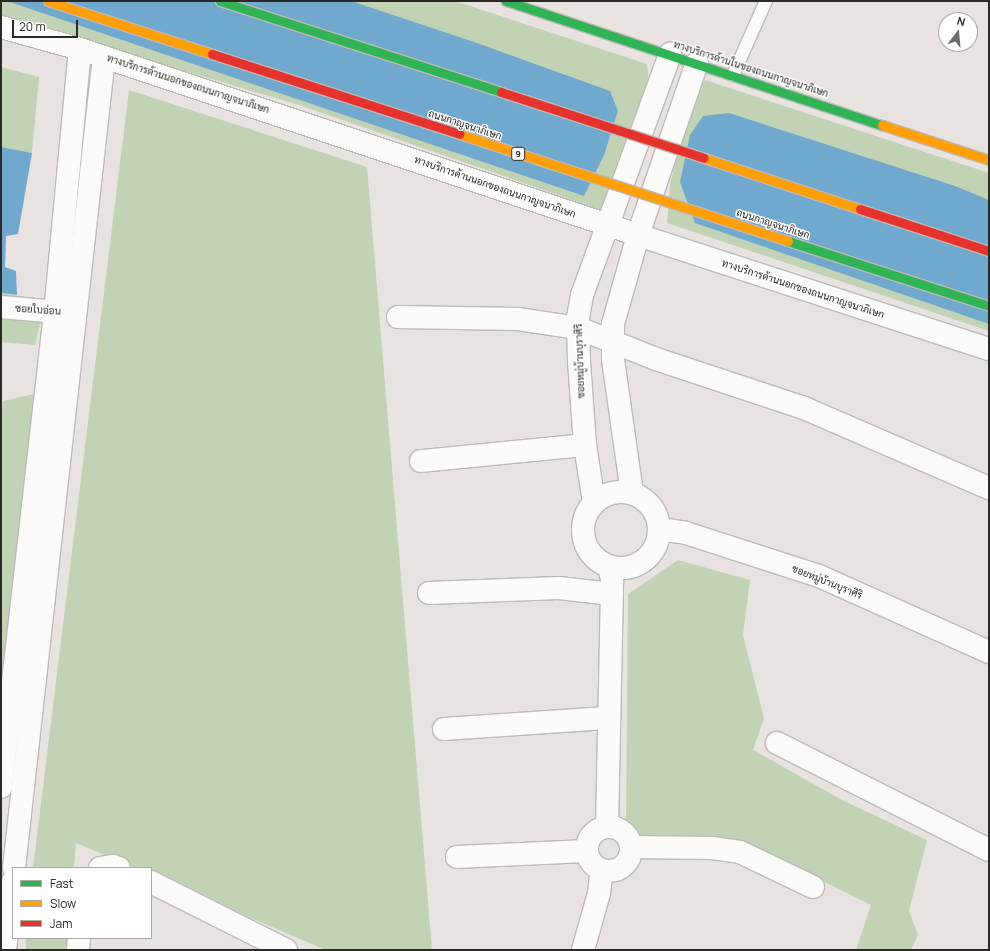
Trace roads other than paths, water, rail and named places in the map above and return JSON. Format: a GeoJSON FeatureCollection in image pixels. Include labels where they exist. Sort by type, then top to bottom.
{"type":"FeatureCollection","features":[{"type":"Feature","properties":{"kind":"main road","name":"ถนนกาญจนาภิเษก"},"geometry":{"type":"LineString","coordinates":[[48,1],[989,306]]}},
{"type":"Feature","properties":{"kind":"main road"},"geometry":{"type":"LineString","coordinates":[[220,1],[989,251]]}},
{"type":"Feature","properties":{"kind":"main road","name":"ทางบริการด้านในของถนนกาญจนาภิเษก"},"geometry":{"type":"LineString","coordinates":[[506,1],[536,5],[670,54],[989,160]]}},
{"type":"Feature","properties":{"kind":"street","name":"ทางบริการด้านนอกของถนนกาญจนาภิเษก"},"geometry":{"type":"LineString","coordinates":[[1,27],[104,56],[609,226],[989,348]]}},
{"type":"Feature","properties":{"kind":"street"},"geometry":{"type":"LineString","coordinates":[[1,787],[55,313],[80,49]]}},
{"type":"Feature","properties":{"kind":"street","name":"ซอยหมู่บ้านบุราศิริ"},"geometry":{"type":"LineString","coordinates":[[594,502],[585,445],[578,328],[582,295],[609,226],[670,54]]}},
{"type":"Feature","properties":{"kind":"street"},"geometry":{"type":"LineString","coordinates":[[14,867],[104,56]]}},
{"type":"Feature","properties":{"kind":"street"},"geometry":{"type":"LineString","coordinates":[[632,493],[612,343],[613,324],[638,235],[697,63]]}},
{"type":"Feature","properties":{"kind":"street","name":"ซอยใบอ่อน"},"geometry":{"type":"LineString","coordinates":[[1,307],[55,313],[76,312]]}},
{"type":"Feature","properties":{"kind":"street"},"geometry":{"type":"LineString","coordinates":[[398,317],[518,319],[578,328],[612,343],[804,408],[989,488]]}},
{"type":"Feature","properties":{"kind":"street"},"geometry":{"type":"LineString","coordinates":[[421,461],[585,445]]}},
{"type":"Feature","properties":{"kind":"street"},"geometry":{"type":"LineString","coordinates":[[612,493],[632,493],[644,499],[654,509],[659,529],[656,548],[648,558],[630,567],[610,567],[598,561],[588,551],[583,539],[582,525],[586,513],[594,502],[612,493]]}},
{"type":"Feature","properties":{"kind":"street","name":"ซอยหมู่บ้านบุราศิริ"},"geometry":{"type":"LineString","coordinates":[[659,529],[686,533],[819,576],[989,652]]}},
{"type":"Feature","properties":{"kind":"street"},"geometry":{"type":"LineString","coordinates":[[607,827],[609,788],[607,718],[612,594],[610,567]]}},
{"type":"Feature","properties":{"kind":"street"},"geometry":{"type":"LineString","coordinates":[[428,593],[559,588],[612,594]]}},
{"type":"Feature","properties":{"kind":"street"},"geometry":{"type":"LineString","coordinates":[[21,602],[44,604]]}},
{"type":"Feature","properties":{"kind":"street"},"geometry":{"type":"LineString","coordinates":[[444,729],[607,718]]}},
{"type":"Feature","properties":{"kind":"street"},"geometry":{"type":"LineString","coordinates":[[777,743],[989,850]]}},
{"type":"Feature","properties":{"kind":"street"},"geometry":{"type":"LineString","coordinates":[[607,827],[623,832],[631,847],[630,855],[623,865],[611,871],[602,870],[589,859],[587,851],[592,835],[607,827]]}},
{"type":"Feature","properties":{"kind":"street"},"geometry":{"type":"LineString","coordinates":[[631,847],[712,848],[740,852],[813,887]]}},
{"type":"Feature","properties":{"kind":"street"},"geometry":{"type":"LineString","coordinates":[[457,857],[587,851]]}},
{"type":"Feature","properties":{"kind":"street"},"geometry":{"type":"LineString","coordinates":[[582,950],[599,893],[602,870]]}},
{"type":"Feature","properties":{"kind":"street"},"geometry":{"type":"LineString","coordinates":[[152,883],[286,950]]}},
{"type":"Feature","properties":{"kind":"street"},"geometry":{"type":"LineString","coordinates":[[5,950],[12,890]]}},
{"type":"Feature","properties":{"kind":"street"},"geometry":{"type":"LineString","coordinates":[[78,950],[79,939]]}},
{"type":"Feature","properties":{"kind":"lane"},"geometry":{"type":"LineString","coordinates":[[733,75],[766,1]]}},
{"type":"Feature","properties":{"kind":"water"},"geometry":{"type":"Polygon","coordinates":[[[7,1],[351,1],[477,43],[610,91],[618,111],[604,155],[584,196],[7,1]]]}},
{"type":"Feature","properties":{"kind":"water"},"geometry":{"type":"Polygon","coordinates":[[[729,113],[955,186],[989,200],[989,324],[695,223],[680,182],[690,135],[703,116],[729,113]]]}},
{"type":"Feature","properties":{"kind":"water"},"geometry":{"type":"Polygon","coordinates":[[[1,147],[32,153],[18,234],[6,236],[5,267],[16,271],[17,295],[1,293],[1,147]]]}}]}
